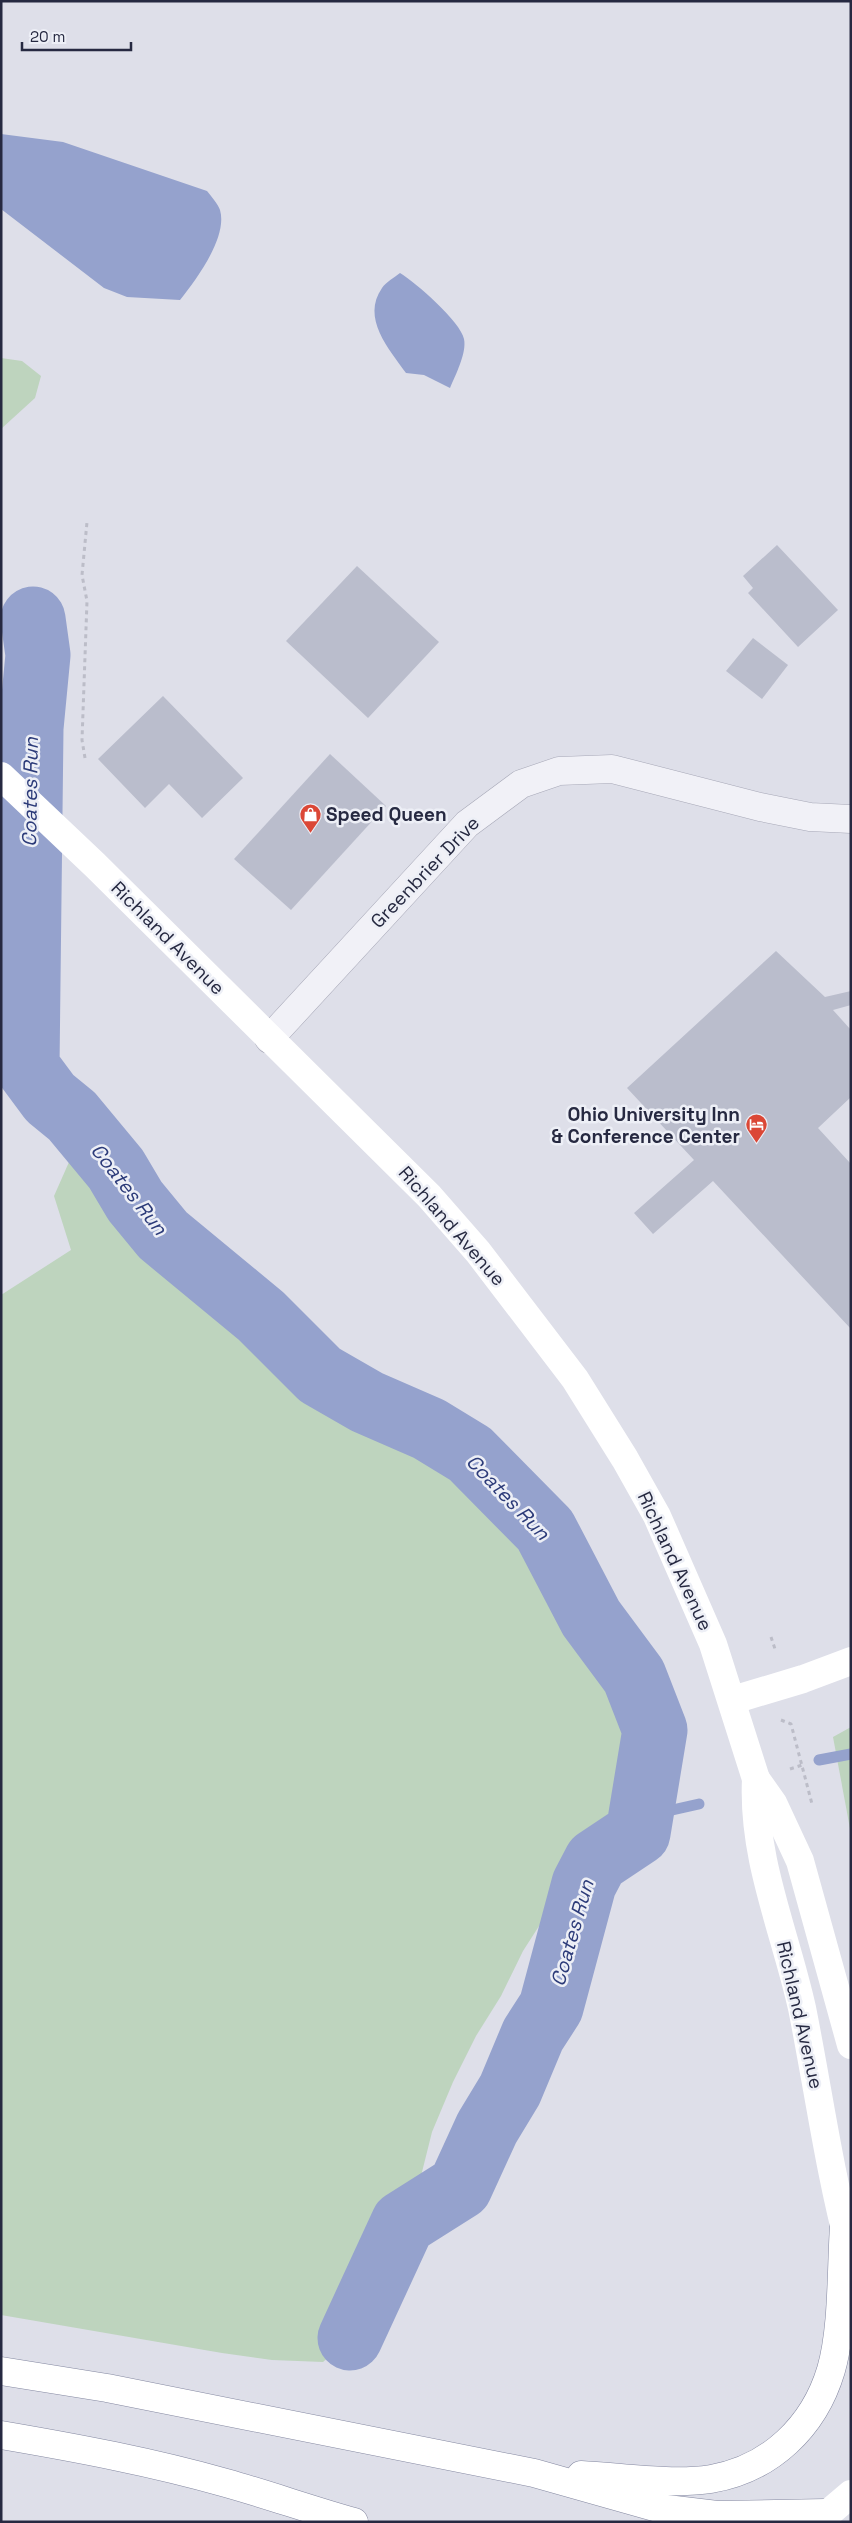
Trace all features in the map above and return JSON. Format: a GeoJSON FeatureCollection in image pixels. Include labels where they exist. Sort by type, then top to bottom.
{"type":"FeatureCollection","features":[{"type":"Feature","properties":{"kind":"main road","name":"Richland Avenue"},"geometry":{"type":"LineString","coordinates":[[1,776],[53,824],[269,1039],[382,1147],[429,1196],[478,1252],[574,1379],[657,1516],[713,1644],[733,1700],[756,1778],[773,1803],[800,1861],[851,2045]]}},
{"type":"Feature","properties":{"kind":"main road"},"geometry":{"type":"LineString","coordinates":[[733,1700],[803,1680],[851,1661]]}},
{"type":"Feature","properties":{"kind":"main road","name":"Richland Avenue"},"geometry":{"type":"LineString","coordinates":[[534,2473],[671,2480],[710,2479],[745,2470],[773,2456],[799,2431],[818,2402],[831,2370],[847,2239],[801,2005],[764,1872],[755,1807],[756,1778]]}},
{"type":"Feature","properties":{"kind":"main road"},"geometry":{"type":"LineString","coordinates":[[1,2371],[107,2388],[534,2473],[658,2508],[717,2515],[822,2518],[849,2490]]}},
{"type":"Feature","properties":{"kind":"main road"},"geometry":{"type":"LineString","coordinates":[[1,2435],[67,2446],[152,2465],[225,2483],[354,2522]]}},
{"type":"Feature","properties":{"kind":"street","name":"Greenbrier Drive"},"geometry":{"type":"LineString","coordinates":[[269,1039],[467,824],[521,784],[559,771],[612,769],[760,808],[810,817],[851,819]]}},
{"type":"Feature","properties":{"kind":"path"},"geometry":{"type":"LineString","coordinates":[[85,758],[82,740],[87,601],[82,575],[87,522]]}},
{"type":"Feature","properties":{"kind":"path"},"geometry":{"type":"LineString","coordinates":[[771,1637],[775,1649]]}},
{"type":"Feature","properties":{"kind":"path"},"geometry":{"type":"LineString","coordinates":[[784,1770],[802,1765]]}},
{"type":"Feature","properties":{"kind":"green space"},"geometry":{"type":"Polygon","coordinates":[[[1,358],[22,361],[41,376],[35,398],[1,429],[1,358]]]}},
{"type":"Feature","properties":{"kind":"green space"},"geometry":{"type":"Polygon","coordinates":[[[119,1139],[144,1177],[159,1222],[216,1265],[278,1336],[295,1351],[354,1388],[460,1434],[509,1471],[527,1491],[561,1539],[636,1657],[665,1711],[662,1758],[642,1802],[615,1842],[580,1876],[548,1912],[523,1951],[501,1996],[476,2036],[453,2082],[432,2132],[420,2180],[361,2329],[323,2362],[272,2360],[222,2353],[1,2315],[1,1295],[71,1250],[54,1196],[73,1153],[119,1139]]]}},
{"type":"Feature","properties":{"kind":"green space"},"geometry":{"type":"Polygon","coordinates":[[[851,1727],[851,1834],[833,1737],[851,1727]]]}},
{"type":"Feature","properties":{"kind":"water"},"geometry":{"type":"Polygon","coordinates":[[[1,134],[63,142],[207,191],[220,210],[219,233],[209,258],[180,300],[127,297],[104,288],[1,209],[1,134]]]}},
{"type":"Feature","properties":{"kind":"water"},"geometry":{"type":"Polygon","coordinates":[[[400,273],[436,303],[461,332],[464,339],[464,351],[450,388],[424,375],[406,373],[380,333],[374,311],[376,299],[382,288],[400,273]]]}},
{"type":"Feature","properties":{"kind":"building"},"geometry":{"type":"Polygon","coordinates":[[[777,545],[838,610],[798,647],[748,593],[753,588],[743,576],[777,545]]]}},
{"type":"Feature","properties":{"kind":"building"},"geometry":{"type":"Polygon","coordinates":[[[357,566],[439,642],[368,718],[286,641],[357,566]]]}},
{"type":"Feature","properties":{"kind":"building"},"geometry":{"type":"Polygon","coordinates":[[[753,638],[788,665],[762,699],[726,671],[753,638]]]}},
{"type":"Feature","properties":{"kind":"building"},"geometry":{"type":"Polygon","coordinates":[[[163,696],[243,778],[202,818],[169,784],[145,808],[98,759],[163,696]]]}},
{"type":"Feature","properties":{"kind":"building","name":"Speed Queen"},"geometry":{"type":"Polygon","coordinates":[[[330,754],[386,806],[291,910],[234,859],[330,754]]]}},
{"type":"Feature","properties":{"kind":"building","name":"Ohio University Inn & Conference Center"},"geometry":{"type":"Polygon","coordinates":[[[776,951],[825,997],[851,991],[851,1005],[833,1010],[851,1030],[851,1097],[818,1128],[851,1164],[851,1329],[713,1181],[653,1234],[634,1213],[694,1160],[627,1088],[776,951]]]}},
{"type":"Feature","properties":{"kind":"waterway","name":"Coates Run"},"geometry":{"type":"LineString","coordinates":[[33,619],[38,655],[31,728],[27,1067],[50,1098],[72,1116],[116,1169],[135,1201],[163,1235],[261,1316],[320,1375],[367,1402],[429,1429],[470,1454],[545,1530],[591,1618],[634,1676],[655,1730],[638,1833],[596,1861],[584,1884],[551,2007],[533,2035],[510,2090],[487,2128],[460,2187],[403,2223],[350,2338]]}},
{"type":"Feature","properties":{"kind":"waterway"},"geometry":{"type":"LineString","coordinates":[[819,1760],[851,1754]]}},
{"type":"Feature","properties":{"kind":"waterway"},"geometry":{"type":"LineString","coordinates":[[641,1817],[699,1804]]}},
{"type":"Feature","properties":{"kind":"place","name":"Speed Queen"},"geometry":{"type":"Point","coordinates":[310,833]}},
{"type":"Feature","properties":{"kind":"place","name":"Ohio University Inn & Conference Center"},"geometry":{"type":"Point","coordinates":[756,1144]}}]}
